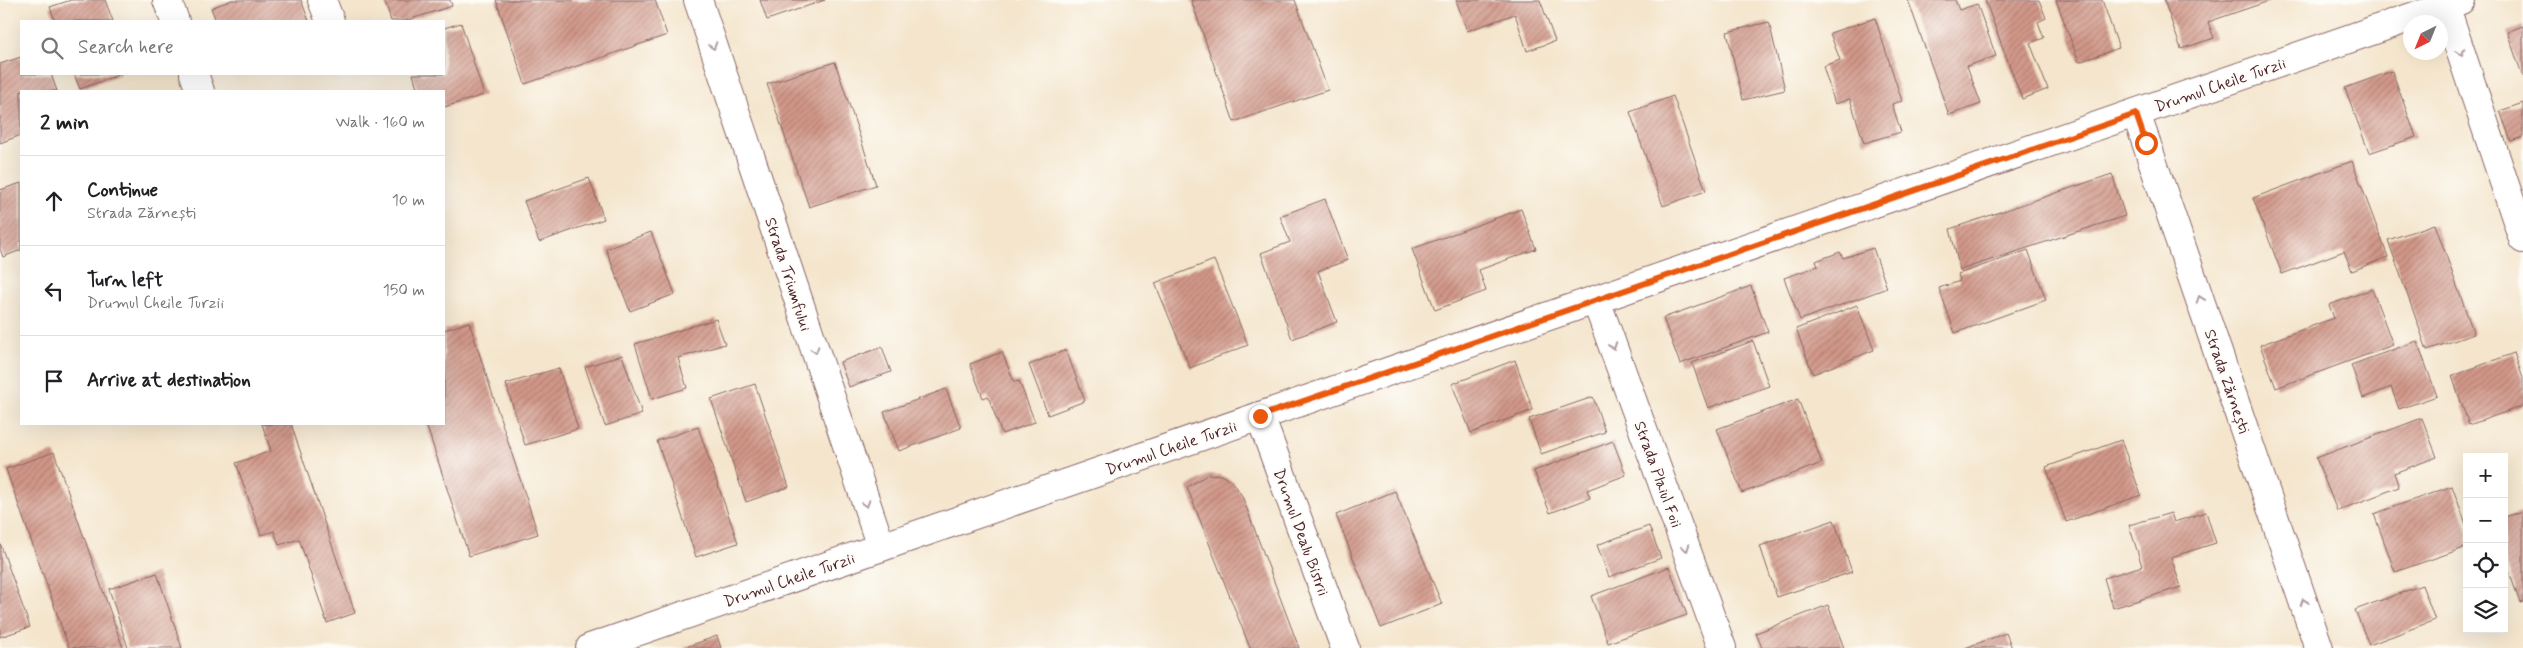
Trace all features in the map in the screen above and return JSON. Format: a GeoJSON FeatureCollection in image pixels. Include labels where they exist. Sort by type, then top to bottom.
{"type":"FeatureCollection","features":[{"type":"Feature","properties":{"kind":"street"},"geometry":{"type":"LineString","coordinates":[[167,0],[175,20]]}},
{"type":"Feature","properties":{"kind":"street"},"geometry":{"type":"LineString","coordinates":[[322,0],[330,20]]}},
{"type":"Feature","properties":{"kind":"street","name":"Strada Triumfului"},"geometry":{"type":"LineString","coordinates":[[698,0],[881,548]]}},
{"type":"Feature","properties":{"kind":"street"},"geometry":{"type":"LineString","coordinates":[[2453,3],[2523,239]]}},
{"type":"Feature","properties":{"kind":"street","name":"Drumul Cheile Turzii"},"geometry":{"type":"LineString","coordinates":[[590,648],[2453,3]]}},
{"type":"Feature","properties":{"kind":"street"},"geometry":{"type":"LineString","coordinates":[[194,75],[200,90]]}},
{"type":"Feature","properties":{"kind":"street","name":"Strada Zărnești"},"geometry":{"type":"LineString","coordinates":[[2136,114],[2320,648]]}},
{"type":"Feature","properties":{"kind":"street","name":"Strada Plaiul Foii"},"geometry":{"type":"LineString","coordinates":[[1596,300],[1722,648]]}},
{"type":"Feature","properties":{"kind":"street","name":"Drumul Dealu Bistrii"},"geometry":{"type":"LineString","coordinates":[[1260,416],[1344,648]]}},
{"type":"Feature","properties":{"kind":"building"},"geometry":{"type":"Polygon","coordinates":[[[71,0],[105,0],[113,20],[55,20],[50,7],[71,0]]]}},
{"type":"Feature","properties":{"kind":"building"},"geometry":{"type":"Polygon","coordinates":[[[232,0],[301,0],[309,20],[216,20],[211,8],[232,0]]]}},
{"type":"Feature","properties":{"kind":"building"},"geometry":{"type":"Polygon","coordinates":[[[384,0],[450,0],[452,6],[408,20],[391,20],[384,0]]]}},
{"type":"Feature","properties":{"kind":"building"},"geometry":{"type":"Polygon","coordinates":[[[496,0],[655,0],[667,35],[525,84],[496,0]]]}},
{"type":"Feature","properties":{"kind":"building"},"geometry":{"type":"Polygon","coordinates":[[[760,0],[825,0],[767,20],[760,0]]]}},
{"type":"Feature","properties":{"kind":"building"},"geometry":{"type":"Polygon","coordinates":[[[1191,0],[1295,0],[1328,90],[1234,122],[1191,0]]]}},
{"type":"Feature","properties":{"kind":"building"},"geometry":{"type":"Polygon","coordinates":[[[1456,0],[1540,0],[1555,41],[1527,51],[1515,14],[1467,31],[1456,0]]]}},
{"type":"Feature","properties":{"kind":"building"},"geometry":{"type":"Polygon","coordinates":[[[1908,0],[1955,0],[1959,10],[1977,4],[1996,56],[1967,66],[1981,104],[1949,115],[1908,0]]]}},
{"type":"Feature","properties":{"kind":"building"},"geometry":{"type":"Polygon","coordinates":[[[1985,0],[2039,0],[2046,18],[2038,22],[2044,38],[2030,43],[2048,89],[2022,99],[1985,0]]]}},
{"type":"Feature","properties":{"kind":"building"},"geometry":{"type":"Polygon","coordinates":[[[2056,0],[2102,0],[2119,48],[2079,62],[2056,0]]]}},
{"type":"Feature","properties":{"kind":"building"},"geometry":{"type":"Polygon","coordinates":[[[2164,0],[2272,0],[2208,22],[2214,38],[2181,49],[2164,0]]]}},
{"type":"Feature","properties":{"kind":"building"},"geometry":{"type":"Polygon","coordinates":[[[1875,18],[1902,101],[1892,104],[1901,132],[1864,143],[1850,99],[1835,104],[1823,66],[1840,60],[1830,33],[1875,18]]]}},
{"type":"Feature","properties":{"kind":"building"},"geometry":{"type":"Polygon","coordinates":[[[1769,22],[1785,90],[1743,100],[1727,32],[1769,22]]]}},
{"type":"Feature","properties":{"kind":"building"},"geometry":{"type":"Polygon","coordinates":[[[461,23],[484,95],[445,107],[445,90],[418,90],[413,75],[445,75],[445,28],[461,23]]]}},
{"type":"Feature","properties":{"kind":"building"},"geometry":{"type":"Polygon","coordinates":[[[2523,26],[2523,77],[2507,32],[2523,26]]]}},
{"type":"Feature","properties":{"kind":"building"},"geometry":{"type":"Polygon","coordinates":[[[20,57],[20,75],[51,75],[57,90],[20,90],[20,135],[0,143],[0,64],[20,57]]]}},
{"type":"Feature","properties":{"kind":"building"},"geometry":{"type":"Polygon","coordinates":[[[835,62],[876,185],[809,207],[767,84],[835,62]]]}},
{"type":"Feature","properties":{"kind":"building"},"geometry":{"type":"Polygon","coordinates":[[[2392,71],[2416,137],[2369,153],[2345,88],[2392,71]]]}},
{"type":"Feature","properties":{"kind":"building"},"geometry":{"type":"Polygon","coordinates":[[[74,75],[118,75],[80,89],[74,75]]]}},
{"type":"Feature","properties":{"kind":"building"},"geometry":{"type":"Polygon","coordinates":[[[1673,96],[1706,191],[1663,206],[1630,112],[1673,96]]]}},
{"type":"Feature","properties":{"kind":"building"},"geometry":{"type":"Polygon","coordinates":[[[2523,103],[2523,137],[2511,141],[2500,111],[2523,103]]]}},
{"type":"Feature","properties":{"kind":"building"},"geometry":{"type":"Polygon","coordinates":[[[2352,161],[2388,257],[2352,271],[2344,251],[2282,274],[2253,198],[2352,161]]]}},
{"type":"Feature","properties":{"kind":"building"},"geometry":{"type":"Polygon","coordinates":[[[2112,174],[2125,216],[1960,270],[1950,229],[2112,174]]]}},
{"type":"Feature","properties":{"kind":"building"},"geometry":{"type":"Polygon","coordinates":[[[589,178],[604,219],[539,242],[524,201],[589,178]]]}},
{"type":"Feature","properties":{"kind":"building"},"geometry":{"type":"Polygon","coordinates":[[[20,183],[20,250],[3,257],[0,249],[0,190],[20,183]]]}},
{"type":"Feature","properties":{"kind":"building"},"geometry":{"type":"Polygon","coordinates":[[[1325,199],[1348,260],[1318,271],[1337,322],[1292,339],[1261,253],[1290,242],[1280,216],[1325,199]]]}},
{"type":"Feature","properties":{"kind":"building"},"geometry":{"type":"Polygon","coordinates":[[[1521,209],[1536,249],[1479,270],[1486,291],[1435,310],[1412,249],[1521,209]]]}},
{"type":"Feature","properties":{"kind":"building"},"geometry":{"type":"Polygon","coordinates":[[[2435,224],[2474,334],[2427,350],[2388,240],[2435,224]]]}},
{"type":"Feature","properties":{"kind":"building"},"geometry":{"type":"Polygon","coordinates":[[[651,232],[675,294],[630,311],[606,249],[651,232]]]}},
{"type":"Feature","properties":{"kind":"building"},"geometry":{"type":"Polygon","coordinates":[[[1873,248],[1887,288],[1800,320],[1784,278],[1818,266],[1816,261],[1840,252],[1843,258],[1873,248]]]}},
{"type":"Feature","properties":{"kind":"building"},"geometry":{"type":"Polygon","coordinates":[[[2028,250],[2046,300],[1955,333],[1939,288],[1960,281],[1958,274],[2028,250]]]}},
{"type":"Feature","properties":{"kind":"building"},"geometry":{"type":"Polygon","coordinates":[[[1214,260],[1248,345],[1190,368],[1155,283],[1214,260]]]}},
{"type":"Feature","properties":{"kind":"building"},"geometry":{"type":"Polygon","coordinates":[[[1751,286],[1768,332],[1680,364],[1663,318],[1751,286]]]}},
{"type":"Feature","properties":{"kind":"building"},"geometry":{"type":"Polygon","coordinates":[[[2372,289],[2393,345],[2276,388],[2260,345],[2334,318],[2329,305],[2372,289]]]}},
{"type":"Feature","properties":{"kind":"building"},"geometry":{"type":"Polygon","coordinates":[[[1857,305],[1874,350],[1813,374],[1796,329],[1857,305]]]}},
{"type":"Feature","properties":{"kind":"building"},"geometry":{"type":"Polygon","coordinates":[[[716,319],[725,344],[678,358],[687,388],[652,399],[635,344],[716,319]]]}},
{"type":"Feature","properties":{"kind":"building"},"geometry":{"type":"Polygon","coordinates":[[[469,322],[538,534],[469,556],[426,425],[445,425],[445,330],[469,322]]]}},
{"type":"Feature","properties":{"kind":"building"},"geometry":{"type":"Polygon","coordinates":[[[1753,341],[1769,386],[1708,408],[1692,363],[1753,341]]]}},
{"type":"Feature","properties":{"kind":"building"},"geometry":{"type":"Polygon","coordinates":[[[2417,341],[2437,396],[2399,409],[2391,387],[2363,398],[2351,365],[2417,341]]]}},
{"type":"Feature","properties":{"kind":"building"},"geometry":{"type":"Polygon","coordinates":[[[882,347],[891,372],[849,387],[840,362],[882,347]]]}},
{"type":"Feature","properties":{"kind":"building"},"geometry":{"type":"Polygon","coordinates":[[[1066,350],[1085,401],[1048,415],[1029,365],[1066,350]]]}},
{"type":"Feature","properties":{"kind":"building"},"geometry":{"type":"Polygon","coordinates":[[[1002,352],[1014,382],[1019,381],[1035,422],[1002,434],[988,396],[983,398],[970,364],[1002,352]]]}},
{"type":"Feature","properties":{"kind":"building"},"geometry":{"type":"Polygon","coordinates":[[[2514,353],[2523,378],[2523,406],[2469,425],[2452,376],[2514,353]]]}},
{"type":"Feature","properties":{"kind":"building"},"geometry":{"type":"Polygon","coordinates":[[[622,355],[642,414],[605,426],[585,367],[622,355]]]}},
{"type":"Feature","properties":{"kind":"building"},"geometry":{"type":"Polygon","coordinates":[[[1515,360],[1533,410],[1471,433],[1452,384],[1515,360]]]}},
{"type":"Feature","properties":{"kind":"building"},"geometry":{"type":"Polygon","coordinates":[[[559,368],[578,429],[525,445],[506,384],[559,368]]]}},
{"type":"Feature","properties":{"kind":"building"},"geometry":{"type":"Polygon","coordinates":[[[755,384],[789,487],[746,502],[711,399],[755,384]]]}},
{"type":"Feature","properties":{"kind":"building"},"geometry":{"type":"Polygon","coordinates":[[[946,389],[961,428],[899,451],[884,412],[946,389]]]}},
{"type":"Feature","properties":{"kind":"building"},"geometry":{"type":"Polygon","coordinates":[[[1593,397],[1605,432],[1541,454],[1529,419],[1593,397]]]}},
{"type":"Feature","properties":{"kind":"building"},"geometry":{"type":"Polygon","coordinates":[[[1798,399],[1822,463],[1742,493],[1717,429],[1798,399]]]}},
{"type":"Feature","properties":{"kind":"building"},"geometry":{"type":"Polygon","coordinates":[[[2422,418],[2437,457],[2394,473],[2399,487],[2337,511],[2316,458],[2422,418]]]}},
{"type":"Feature","properties":{"kind":"building"},"geometry":{"type":"Polygon","coordinates":[[[262,425],[291,425],[355,613],[327,623],[299,539],[279,545],[274,531],[261,535],[236,463],[271,451],[262,425]]]}},
{"type":"Feature","properties":{"kind":"building"},"geometry":{"type":"Polygon","coordinates":[[[698,427],[738,543],[696,557],[657,441],[698,427]]]}},
{"type":"Feature","properties":{"kind":"building"},"geometry":{"type":"Polygon","coordinates":[[[2121,440],[2141,495],[2066,522],[2046,467],[2121,440]]]}},
{"type":"Feature","properties":{"kind":"building"},"geometry":{"type":"Polygon","coordinates":[[[1613,441],[1626,475],[1587,490],[1590,498],[1550,513],[1534,471],[1613,441]]]}},
{"type":"Feature","properties":{"kind":"building"},"geometry":{"type":"Polygon","coordinates":[[[54,452],[123,648],[69,648],[6,469],[54,452]]]}},
{"type":"Feature","properties":{"kind":"building"},"geometry":{"type":"Polygon","coordinates":[[[1209,474],[1221,475],[1233,482],[1242,496],[1299,648],[1250,648],[1187,487],[1209,474]]]}},
{"type":"Feature","properties":{"kind":"building"},"geometry":{"type":"Polygon","coordinates":[[[2452,486],[2463,516],[2463,548],[2395,572],[2374,514],[2452,486]]]}},
{"type":"Feature","properties":{"kind":"building"},"geometry":{"type":"Polygon","coordinates":[[[1395,491],[1442,604],[1381,628],[1336,515],[1395,491]]]}},
{"type":"Feature","properties":{"kind":"building"},"geometry":{"type":"Polygon","coordinates":[[[2523,511],[2523,602],[2520,603],[2508,568],[2508,516],[2523,511]]]}},
{"type":"Feature","properties":{"kind":"building"},"geometry":{"type":"Polygon","coordinates":[[[2206,512],[2216,543],[2171,557],[2181,587],[2113,608],[2104,578],[2142,566],[2129,525],[2171,513],[2174,522],[2206,512]]]}},
{"type":"Feature","properties":{"kind":"building"},"geometry":{"type":"Polygon","coordinates":[[[1834,520],[1852,572],[1777,597],[1760,546],[1834,520]]]}},
{"type":"Feature","properties":{"kind":"building"},"geometry":{"type":"Polygon","coordinates":[[[1649,526],[1661,558],[1609,577],[1597,545],[1649,526]]]}},
{"type":"Feature","properties":{"kind":"building"},"geometry":{"type":"Polygon","coordinates":[[[0,543],[30,627],[0,637],[0,543]]]}},
{"type":"Feature","properties":{"kind":"building"},"geometry":{"type":"Polygon","coordinates":[[[1669,567],[1687,615],[1608,643],[1591,596],[1669,567]]]}},
{"type":"Feature","properties":{"kind":"building"},"geometry":{"type":"Polygon","coordinates":[[[157,573],[182,648],[128,648],[109,589],[157,573]]]}},
{"type":"Feature","properties":{"kind":"building"},"geometry":{"type":"Polygon","coordinates":[[[2422,585],[2435,620],[2369,645],[2355,610],[2422,585]]]}},
{"type":"Feature","properties":{"kind":"building"},"geometry":{"type":"Polygon","coordinates":[[[1828,605],[1844,648],[1762,648],[1756,633],[1828,605]]]}},
{"type":"Feature","properties":{"kind":"building"},"geometry":{"type":"Polygon","coordinates":[[[2006,633],[2012,648],[1965,648],[2006,633]]]}},
{"type":"Feature","properties":{"kind":"building"},"geometry":{"type":"Polygon","coordinates":[[[717,636],[721,648],[683,648],[717,636]]]}},
{"type":"Feature","properties":{"kind":"route"},"geometry":{"type":"LineString","coordinates":[[1260,416],[2136,114],[2146,143]]}}]}
